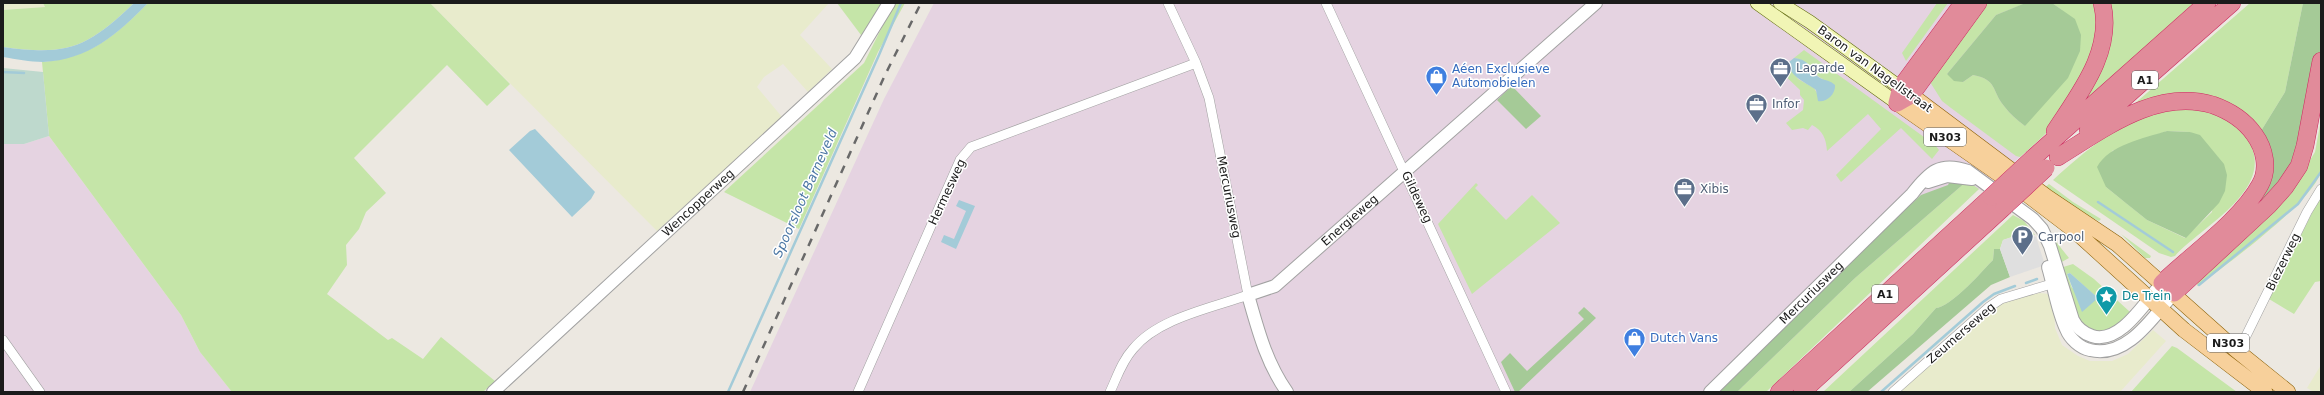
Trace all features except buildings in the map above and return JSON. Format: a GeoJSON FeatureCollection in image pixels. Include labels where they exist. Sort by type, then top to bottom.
{"type":"FeatureCollection","features":[{"type":"Feature","properties":{"kind":"highway"},"geometry":{"type":"LineString","coordinates":[[1903,95],[1963,3]]}},
{"type":"Feature","properties":{"kind":"highway"},"geometry":{"type":"LineString","coordinates":[[1903,95],[1978,3]]}},
{"type":"Feature","properties":{"kind":"highway","name":"A1"},"geometry":{"type":"LineString","coordinates":[[2045,158],[2086,86],[2099,55],[2103,34],[2102,3]]}},
{"type":"Feature","properties":{"kind":"highway","name":"A1"},"geometry":{"type":"LineString","coordinates":[[1779,392],[1997,202],[2207,3]]}},
{"type":"Feature","properties":{"kind":"highway","name":"A1"},"geometry":{"type":"LineString","coordinates":[[2045,158],[2232,3]]}},
{"type":"Feature","properties":{"kind":"highway"},"geometry":{"type":"LineString","coordinates":[[2168,288],[2268,206],[2285,187],[2295,171],[2305,146],[2321,62]]}},
{"type":"Feature","properties":{"kind":"highway","name":"A1"},"geometry":{"type":"LineString","coordinates":[[2045,158],[2126,116],[2166,102],[2201,102],[2231,113],[2250,128],[2263,151],[2265,170],[2261,184],[2241,210],[2168,288]]}},
{"type":"Feature","properties":{"kind":"highway","name":"A1"},"geometry":{"type":"LineString","coordinates":[[1802,392],[1997,202]]}},
{"type":"Feature","properties":{"kind":"main road","name":"Baron van Nagellstraat"},"geometry":{"type":"LineString","coordinates":[[1757,3],[1903,95],[2118,244],[2236,350],[2288,392]]}},
{"type":"Feature","properties":{"kind":"main road","name":"Baron van Nagellstraat"},"geometry":{"type":"LineString","coordinates":[[1780,3],[1810,22],[2038,202],[2074,231],[2160,308],[2224,362],[2265,392]]}},
{"type":"Feature","properties":{"kind":"street","name":"Wencopperweg"},"geometry":{"type":"LineString","coordinates":[[493,392],[855,58],[889,3]]}},
{"type":"Feature","properties":{"kind":"street","name":"Mercuriusweg"},"geometry":{"type":"LineString","coordinates":[[1168,3],[1196,63],[1209,98],[1248,295],[1262,346],[1277,378],[1287,392]]}},
{"type":"Feature","properties":{"kind":"street","name":"Gildeweg"},"geometry":{"type":"LineString","coordinates":[[1326,3],[1506,392]]}},
{"type":"Feature","properties":{"kind":"street","name":"Energieweg"},"geometry":{"type":"LineString","coordinates":[[1579,18],[1593,3]]}},
{"type":"Feature","properties":{"kind":"street","name":"Energieweg"},"geometry":{"type":"LineString","coordinates":[[1110,392],[1123,362],[1140,340],[1152,331],[1182,318],[1275,286],[1596,3]]}},
{"type":"Feature","properties":{"kind":"street","name":"Hermesweg"},"geometry":{"type":"LineString","coordinates":[[858,392],[960,160],[971,147],[1196,63]]}},
{"type":"Feature","properties":{"kind":"street","name":"Mercuriusweg"},"geometry":{"type":"LineString","coordinates":[[1710,392],[1912,194],[1926,184],[1942,177],[1966,177],[1980,182],[2028,217],[2040,239],[2074,323],[2083,331],[2094,336],[2106,337],[2117,333],[2149,298],[2168,288]]}},
{"type":"Feature","properties":{"kind":"street","name":"Biezerweg"},"geometry":{"type":"LineString","coordinates":[[2246,336],[2307,212],[2321,189]]}},
{"type":"Feature","properties":{"kind":"street","name":"Mercuriusweg"},"geometry":{"type":"LineString","coordinates":[[2057,283],[2069,335],[2079,346],[2094,351],[2106,352],[2121,348],[2160,308],[2168,288]]}},
{"type":"Feature","properties":{"kind":"street","name":"Zeumerseweg"},"geometry":{"type":"LineString","coordinates":[[1893,392],[1989,307],[2001,299],[2057,283]]}},
{"type":"Feature","properties":{"kind":"street"},"geometry":{"type":"LineString","coordinates":[[3,340],[40,392]]}},
{"type":"Feature","properties":{"kind":"shaded area"},"geometry":{"type":"Polygon","coordinates":[[[934,3],[2186,3],[2010,166],[1982,191],[1979,189],[1757,392],[750,392],[884,99],[934,3]]]}},
{"type":"Feature","properties":{"kind":"shaded area"},"geometry":{"type":"Polygon","coordinates":[[[49,136],[181,315],[200,352],[232,392],[3,392],[3,144],[24,144],[49,136]]]}},
{"type":"Feature","properties":{"kind":"shaded area","name":"Carpool"},"geometry":{"type":"Polygon","coordinates":[[[2024,233],[2036,237],[2045,265],[2010,277],[2000,249],[2003,240],[2024,233]]]}},
{"type":"Feature","properties":{"kind":"green space"},"geometry":{"type":"Polygon","coordinates":[[[3,3],[43,3],[45,7],[3,10],[3,3]]]}},
{"type":"Feature","properties":{"kind":"green space"},"geometry":{"type":"Polygon","coordinates":[[[43,3],[134,3],[103,30],[89,39],[75,45],[61,49],[44,50],[25,50],[3,47],[3,10],[45,7],[43,3]]]}},
{"type":"Feature","properties":{"kind":"green space"},"geometry":{"type":"Polygon","coordinates":[[[148,3],[430,3],[510,84],[487,106],[447,65],[354,158],[386,193],[366,212],[359,229],[346,245],[347,265],[327,294],[388,340],[392,338],[423,359],[441,337],[495,381],[483,392],[232,392],[200,352],[181,315],[49,136],[42,62],[74,55],[101,43],[124,26],[148,3]]]}},
{"type":"Feature","properties":{"kind":"green space"},"geometry":{"type":"Polygon","coordinates":[[[430,3],[829,3],[800,35],[832,69],[808,92],[783,64],[764,77],[757,87],[782,117],[657,231],[430,3]]]}},
{"type":"Feature","properties":{"kind":"green space"},"geometry":{"type":"Polygon","coordinates":[[[837,3],[884,3],[864,39],[837,3]]]}},
{"type":"Feature","properties":{"kind":"green space"},"geometry":{"type":"Polygon","coordinates":[[[894,3],[905,3],[878,52],[799,229],[724,192],[864,63],[894,3]]]}},
{"type":"Feature","properties":{"kind":"green space"},"geometry":{"type":"Polygon","coordinates":[[[1937,3],[1948,3],[1906,61],[1902,53],[1937,3]]]}},
{"type":"Feature","properties":{"kind":"green space"},"geometry":{"type":"Polygon","coordinates":[[[1986,3],[2026,3],[1996,15],[1947,74],[1963,82],[1973,75],[1987,80],[1993,86],[2006,109],[2025,126],[2029,119],[2062,10],[2052,3],[2094,3],[2096,33],[2094,48],[2084,78],[2068,106],[2056,123],[2020,157],[2016,156],[1942,101],[1930,82],[1986,3]]]}},
{"type":"Feature","properties":{"kind":"green space"},"geometry":{"type":"Polygon","coordinates":[[[2052,3],[2075,19],[2081,35],[2080,51],[2068,78],[2025,126],[2006,109],[1993,86],[1987,80],[1973,75],[1963,82],[1954,81],[1947,74],[1996,15],[2023,4],[2052,3]]]}},
{"type":"Feature","properties":{"kind":"green space"},"geometry":{"type":"Polygon","coordinates":[[[2107,3],[2198,3],[2083,103],[2107,3]]]}},
{"type":"Feature","properties":{"kind":"green space"},"geometry":{"type":"Polygon","coordinates":[[[2250,3],[2303,3],[2285,92],[2261,131],[2228,105],[2124,113],[2250,3]]]}},
{"type":"Feature","properties":{"kind":"green space"},"geometry":{"type":"Polygon","coordinates":[[[2303,3],[2321,3],[2321,54],[2299,153],[2285,179],[2264,201],[2253,207],[2263,197],[2270,177],[2261,131],[2285,92],[2303,3]]]}},
{"type":"Feature","properties":{"kind":"green space"},"geometry":{"type":"Polygon","coordinates":[[[1804,50],[1935,145],[1939,150],[1932,159],[1901,128],[1841,182],[1836,175],[1881,129],[1868,114],[1827,151],[1826,142],[1823,135],[1812,125],[1808,130],[1803,128],[1792,130],[1786,123],[1803,110],[1804,100],[1800,95],[1800,90],[1780,71],[1789,64],[1798,79],[1814,88],[1817,93],[1823,79],[1819,77],[1807,64],[1794,58],[1804,50]]]}},
{"type":"Feature","properties":{"kind":"green space"},"geometry":{"type":"Polygon","coordinates":[[[3,68],[43,72],[49,136],[24,144],[3,144],[3,68]]]}},
{"type":"Feature","properties":{"kind":"green space"},"geometry":{"type":"Polygon","coordinates":[[[1512,86],[1541,116],[1526,129],[1497,100],[1512,86]]]}},
{"type":"Feature","properties":{"kind":"green space"},"geometry":{"type":"Polygon","coordinates":[[[2197,108],[2223,115],[2235,122],[2250,143],[2255,160],[2252,177],[2244,192],[2217,220],[2187,244],[2175,256],[2171,257],[2159,253],[2053,180],[2092,147],[2120,128],[2135,120],[2151,113],[2167,109],[2197,108]],[[2167,131],[2112,151],[2106,187],[2147,220],[2185,238],[2212,212],[2218,157],[2190,132],[2167,131]]]}},
{"type":"Feature","properties":{"kind":"green space"},"geometry":{"type":"Polygon","coordinates":[[[2321,120],[2322,165],[2315,184],[2303,199],[2266,233],[2197,286],[2198,278],[2296,183],[2315,152],[2321,120]]]}},
{"type":"Feature","properties":{"kind":"green space"},"geometry":{"type":"Polygon","coordinates":[[[2167,131],[2190,132],[2200,135],[2224,164],[2227,175],[2225,191],[2219,203],[2186,238],[2147,220],[2106,187],[2097,167],[2103,159],[2118,148],[2128,143],[2167,131]]]}},
{"type":"Feature","properties":{"kind":"green space"},"geometry":{"type":"Polygon","coordinates":[[[1950,181],[1967,181],[1855,278],[1737,392],[1716,392],[1833,277],[1921,195],[1948,185],[1950,181]]]}},
{"type":"Feature","properties":{"kind":"green space"},"geometry":{"type":"Polygon","coordinates":[[[1967,181],[1979,189],[1766,392],[1737,392],[1855,278],[1967,181]]]}},
{"type":"Feature","properties":{"kind":"green space"},"geometry":{"type":"Polygon","coordinates":[[[1476,183],[1478,185],[1475,188],[1506,220],[1532,195],[1560,223],[1472,294],[1438,224],[1476,183]]]}},
{"type":"Feature","properties":{"kind":"green space"},"geometry":{"type":"Polygon","coordinates":[[[2049,184],[2073,202],[2101,219],[2099,221],[2067,207],[2043,189],[2049,184]]]}},
{"type":"Feature","properties":{"kind":"green space"},"geometry":{"type":"Polygon","coordinates":[[[2321,195],[2321,281],[2315,282],[2294,314],[2269,299],[2321,195]]]}},
{"type":"Feature","properties":{"kind":"green space"},"geometry":{"type":"Polygon","coordinates":[[[2013,215],[2024,221],[2035,235],[2024,233],[2003,240],[2000,249],[1994,249],[1993,260],[1972,282],[1956,297],[1936,308],[1913,334],[1849,392],[1823,392],[2013,215]]]}},
{"type":"Feature","properties":{"kind":"green space"},"geometry":{"type":"Polygon","coordinates":[[[2049,233],[2069,258],[2058,264],[2049,233]]]}},
{"type":"Feature","properties":{"kind":"green space"},"geometry":{"type":"Polygon","coordinates":[[[2121,234],[2151,256],[2150,258],[2145,258],[2121,234]]]}},
{"type":"Feature","properties":{"kind":"green space"},"geometry":{"type":"Polygon","coordinates":[[[1994,249],[2000,249],[2010,277],[1991,285],[1867,392],[1849,392],[1913,334],[1936,308],[1956,297],[1972,282],[1993,260],[1994,249]]]}},
{"type":"Feature","properties":{"kind":"green space"},"geometry":{"type":"Polygon","coordinates":[[[2073,264],[2094,279],[2130,312],[2126,322],[2099,335],[2079,325],[2060,268],[2073,264]],[[2070,273],[2067,274],[2072,288],[2096,296],[2070,273]]]}},
{"type":"Feature","properties":{"kind":"green space"},"geometry":{"type":"Polygon","coordinates":[[[2039,293],[2049,294],[2054,305],[2055,328],[2062,345],[2078,356],[2090,361],[2112,361],[2128,354],[2153,330],[2166,341],[2120,392],[1899,392],[2005,301],[2039,293]]]}},
{"type":"Feature","properties":{"kind":"green space"},"geometry":{"type":"Polygon","coordinates":[[[1584,307],[1596,318],[1518,392],[1515,392],[1501,362],[1510,353],[1527,371],[1584,319],[1578,313],[1584,307]]]}},
{"type":"Feature","properties":{"kind":"green space"},"geometry":{"type":"Polygon","coordinates":[[[2172,346],[2177,348],[2237,392],[2131,392],[2172,346]]]}},
{"type":"Feature","properties":{"kind":"green space"},"geometry":{"type":"Polygon","coordinates":[[[2321,365],[2321,392],[2314,392],[2307,388],[2321,365]]]}},
{"type":"Feature","properties":{"kind":"water"},"geometry":{"type":"Polygon","coordinates":[[[134,3],[148,3],[113,35],[88,51],[59,60],[43,62],[3,57],[3,47],[25,50],[44,50],[61,49],[75,45],[89,39],[103,30],[134,3]]]}},
{"type":"Feature","properties":{"kind":"water"},"geometry":{"type":"Polygon","coordinates":[[[1794,58],[1805,61],[1817,76],[1835,85],[1834,92],[1830,97],[1824,101],[1818,101],[1816,90],[1799,79],[1791,71],[1789,62],[1794,58]]]}},
{"type":"Feature","properties":{"kind":"water"},"geometry":{"type":"Polygon","coordinates":[[[535,129],[595,192],[591,199],[572,217],[509,150],[530,131],[535,129]]]}},
{"type":"Feature","properties":{"kind":"water"},"geometry":{"type":"Polygon","coordinates":[[[959,200],[975,206],[956,249],[941,242],[944,235],[954,239],[966,211],[956,206],[959,200]]]}},
{"type":"Feature","properties":{"kind":"water"},"geometry":{"type":"Polygon","coordinates":[[[2070,273],[2098,298],[2082,312],[2067,274],[2070,273]]]}},
{"type":"Feature","properties":{"kind":"waterway","name":"Spoorsloot Barneveld"},"geometry":{"type":"LineString","coordinates":[[728,392],[901,3]]}},
{"type":"Feature","properties":{"kind":"waterway"},"geometry":{"type":"LineString","coordinates":[[3,72],[24,73]]}},
{"type":"Feature","properties":{"kind":"waterway"},"geometry":{"type":"LineString","coordinates":[[2199,285],[2298,204],[2321,172]]}},
{"type":"Feature","properties":{"kind":"waterway"},"geometry":{"type":"LineString","coordinates":[[2098,202],[2173,252]]}},
{"type":"Feature","properties":{"kind":"waterway"},"geometry":{"type":"LineString","coordinates":[[2026,283],[2037,279]]}},
{"type":"Feature","properties":{"kind":"waterway"},"geometry":{"type":"LineString","coordinates":[[1881,392],[1983,302],[1994,294],[2015,286]]}},
{"type":"Feature","properties":{"kind":"railway"},"geometry":{"type":"LineString","coordinates":[[743,392],[885,75],[921,3]]}},
{"type":"Feature","properties":{"kind":"place","name":"Lagarde"},"geometry":{"type":"Point","coordinates":[1781,88]}},
{"type":"Feature","properties":{"kind":"place","name":"Aéen Exclusieve Automobielen"},"geometry":{"type":"Point","coordinates":[1436,96]}},
{"type":"Feature","properties":{"kind":"place","name":"Infor"},"geometry":{"type":"Point","coordinates":[1756,124]}},
{"type":"Feature","properties":{"kind":"place","name":"Xibis"},"geometry":{"type":"Point","coordinates":[1684,208]}},
{"type":"Feature","properties":{"kind":"place","name":"Carpool"},"geometry":{"type":"Point","coordinates":[2022,256]}},
{"type":"Feature","properties":{"kind":"place","name":"De Trein"},"geometry":{"type":"Point","coordinates":[2107,316]}},
{"type":"Feature","properties":{"kind":"place","name":"Dutch Vans"},"geometry":{"type":"Point","coordinates":[1635,358]}}]}
